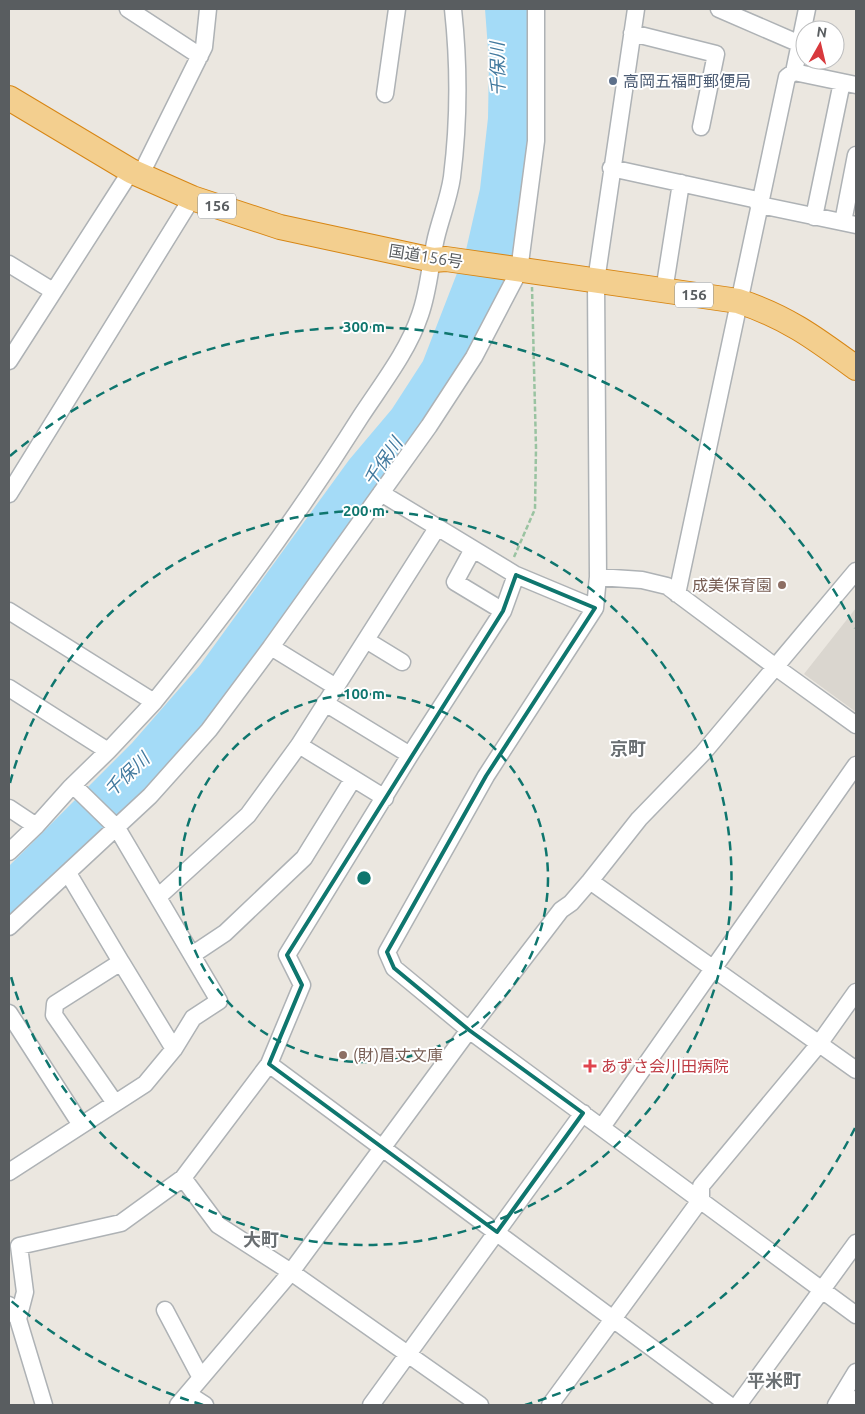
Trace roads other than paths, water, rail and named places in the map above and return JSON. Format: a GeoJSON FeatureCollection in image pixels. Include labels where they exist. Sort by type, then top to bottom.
{"type":"FeatureCollection","features":[{"type":"Feature","properties":{"kind":"highway","name":"国道156号"},"geometry":{"type":"LineString","coordinates":[[9,98],[131,171],[192,198],[280,227],[440,260],[738,301],[770,311],[801,328],[856,368]]}},
{"type":"Feature","properties":{"kind":"street"},"geometry":{"type":"LineString","coordinates":[[128,9],[200,56]]}},
{"type":"Feature","properties":{"kind":"street"},"geometry":{"type":"LineString","coordinates":[[9,361],[131,171],[142,172],[204,47],[208,9]]}},
{"type":"Feature","properties":{"kind":"street"},"geometry":{"type":"LineString","coordinates":[[385,94],[397,9]]}},
{"type":"Feature","properties":{"kind":"street"},"geometry":{"type":"LineString","coordinates":[[9,852],[76,788],[154,702],[200,645],[309,498],[393,367],[420,316],[440,260],[452,178],[459,64],[453,9]]}},
{"type":"Feature","properties":{"kind":"street"},"geometry":{"type":"LineString","coordinates":[[9,927],[68,873],[115,826],[150,796],[208,730],[271,647],[429,426],[474,357],[522,271],[536,141],[536,9]]}},
{"type":"Feature","properties":{"kind":"street"},"geometry":{"type":"LineString","coordinates":[[636,9],[611,168],[596,281],[598,577],[595,608],[486,776],[387,952],[394,968],[469,1030],[701,1199],[856,1316]]}},
{"type":"Feature","properties":{"kind":"street"},"geometry":{"type":"LineString","coordinates":[[719,9],[795,42]]}},
{"type":"Feature","properties":{"kind":"street"},"geometry":{"type":"LineString","coordinates":[[632,33],[716,54],[701,127]]}},
{"type":"Feature","properties":{"kind":"street"},"geometry":{"type":"LineString","coordinates":[[678,594],[738,301],[787,77],[794,72],[795,67]]}},
{"type":"Feature","properties":{"kind":"street"},"geometry":{"type":"LineString","coordinates":[[794,72],[849,84],[814,217]]}},
{"type":"Feature","properties":{"kind":"street"},"geometry":{"type":"LineString","coordinates":[[611,168],[753,199],[760,205],[850,224],[856,155]]}},
{"type":"Feature","properties":{"kind":"street"},"geometry":{"type":"LineString","coordinates":[[664,291],[681,183]]}},
{"type":"Feature","properties":{"kind":"street"},"geometry":{"type":"LineString","coordinates":[[9,494],[192,198]]}},
{"type":"Feature","properties":{"kind":"street"},"geometry":{"type":"LineString","coordinates":[[9,264],[53,292]]}},
{"type":"Feature","properties":{"kind":"street"},"geometry":{"type":"LineString","coordinates":[[381,492],[437,528],[512,572],[595,608]]}},
{"type":"Feature","properties":{"kind":"street"},"geometry":{"type":"LineString","coordinates":[[158,897],[248,815],[299,745],[437,528]]}},
{"type":"Feature","properties":{"kind":"street"},"geometry":{"type":"LineString","coordinates":[[474,549],[455,582],[503,611]]}},
{"type":"Feature","properties":{"kind":"street"},"geometry":{"type":"LineString","coordinates":[[205,1405],[183,1400],[291,1272],[469,1030],[561,910],[572,903],[639,819],[703,753],[777,668],[856,571]]}},
{"type":"Feature","properties":{"kind":"street"},"geometry":{"type":"LineString","coordinates":[[18,1319],[25,1292],[19,1246],[120,1223],[183,1178],[269,1064],[302,985],[288,955],[410,755],[503,611],[512,572]]}},
{"type":"Feature","properties":{"kind":"street"},"geometry":{"type":"LineString","coordinates":[[598,577],[642,580],[667,586],[856,724]]}},
{"type":"Feature","properties":{"kind":"street"},"geometry":{"type":"LineString","coordinates":[[9,611],[154,702]]}},
{"type":"Feature","properties":{"kind":"street"},"geometry":{"type":"LineString","coordinates":[[366,640],[402,662]]}},
{"type":"Feature","properties":{"kind":"street"},"geometry":{"type":"LineString","coordinates":[[271,647],[336,687]]}},
{"type":"Feature","properties":{"kind":"street"},"geometry":{"type":"LineString","coordinates":[[9,688],[108,751]]}},
{"type":"Feature","properties":{"kind":"street"},"geometry":{"type":"LineString","coordinates":[[325,703],[410,755]]}},
{"type":"Feature","properties":{"kind":"street"},"geometry":{"type":"LineString","coordinates":[[299,745],[385,798]]}},
{"type":"Feature","properties":{"kind":"street"},"geometry":{"type":"LineString","coordinates":[[602,1127],[856,765]]}},
{"type":"Feature","properties":{"kind":"street"},"geometry":{"type":"LineString","coordinates":[[192,955],[224,933],[304,858],[353,778]]}},
{"type":"Feature","properties":{"kind":"street"},"geometry":{"type":"LineString","coordinates":[[9,1172],[145,1084],[174,1049],[193,1018],[218,1000],[115,826],[76,788]]}},
{"type":"Feature","properties":{"kind":"street"},"geometry":{"type":"LineString","coordinates":[[9,808],[36,826]]}},
{"type":"Feature","properties":{"kind":"street"},"geometry":{"type":"LineString","coordinates":[[68,873],[174,1049]]}},
{"type":"Feature","properties":{"kind":"street"},"geometry":{"type":"LineString","coordinates":[[590,881],[856,1070]]}},
{"type":"Feature","properties":{"kind":"street"},"geometry":{"type":"LineString","coordinates":[[115,1103],[54,1015],[55,1004],[121,962]]}},
{"type":"Feature","properties":{"kind":"street"},"geometry":{"type":"LineString","coordinates":[[550,1405],[701,1199],[702,1186],[819,1044],[856,992]]}},
{"type":"Feature","properties":{"kind":"street"},"geometry":{"type":"LineString","coordinates":[[9,1013],[81,1125]]}},
{"type":"Feature","properties":{"kind":"street"},"geometry":{"type":"LineString","coordinates":[[269,1064],[615,1318],[729,1405]]}},
{"type":"Feature","properties":{"kind":"street"},"geometry":{"type":"LineString","coordinates":[[372,1405],[410,1356],[583,1113]]}},
{"type":"Feature","properties":{"kind":"street"},"geometry":{"type":"LineString","coordinates":[[183,1178],[218,1225],[291,1272],[480,1405]]}},
{"type":"Feature","properties":{"kind":"street"},"geometry":{"type":"LineString","coordinates":[[738,1405],[856,1243]]}},
{"type":"Feature","properties":{"kind":"street"},"geometry":{"type":"LineString","coordinates":[[9,1305],[18,1319],[44,1405]]}},
{"type":"Feature","properties":{"kind":"street"},"geometry":{"type":"LineString","coordinates":[[165,1310],[201,1378]]}},
{"type":"Feature","properties":{"kind":"street"},"geometry":{"type":"LineString","coordinates":[[836,1405],[856,1372]]}},
{"type":"Feature","properties":{"kind":"street"},"geometry":{"type":"LineString","coordinates":[[847,1405],[856,1399]]}},
{"type":"Feature","properties":{"kind":"water","name":"千保川"},"geometry":{"type":"Polygon","coordinates":[[[485,9],[527,9],[532,31],[534,71],[520,256],[470,359],[222,705],[122,815],[9,921],[9,866],[132,743],[200,665],[349,460],[392,409],[423,361],[466,250],[480,189],[488,118],[489,62],[485,9]]]}},
{"type":"Feature","properties":{"kind":"place","name":"高岡五福町郵便局"},"geometry":{"type":"Point","coordinates":[613,81]}},
{"type":"Feature","properties":{"kind":"place","name":"成美保育園"},"geometry":{"type":"Point","coordinates":[782,585]}},
{"type":"Feature","properties":{"kind":"place","name":"(財)眉丈文庫"},"geometry":{"type":"Point","coordinates":[343,1055]}},
{"type":"Feature","properties":{"kind":"place","name":"あずさ会川田病院"},"geometry":{"type":"Point","coordinates":[590,1066]}},
{"type":"Feature","properties":{"kind":"district","name":"京町"},"geometry":{"type":"Point","coordinates":[628,749]}},
{"type":"Feature","properties":{"kind":"district","name":"大町"},"geometry":{"type":"Point","coordinates":[261,1240]}},
{"type":"Feature","properties":{"kind":"district","name":"平米町"},"geometry":{"type":"Point","coordinates":[774,1381]}}]}
